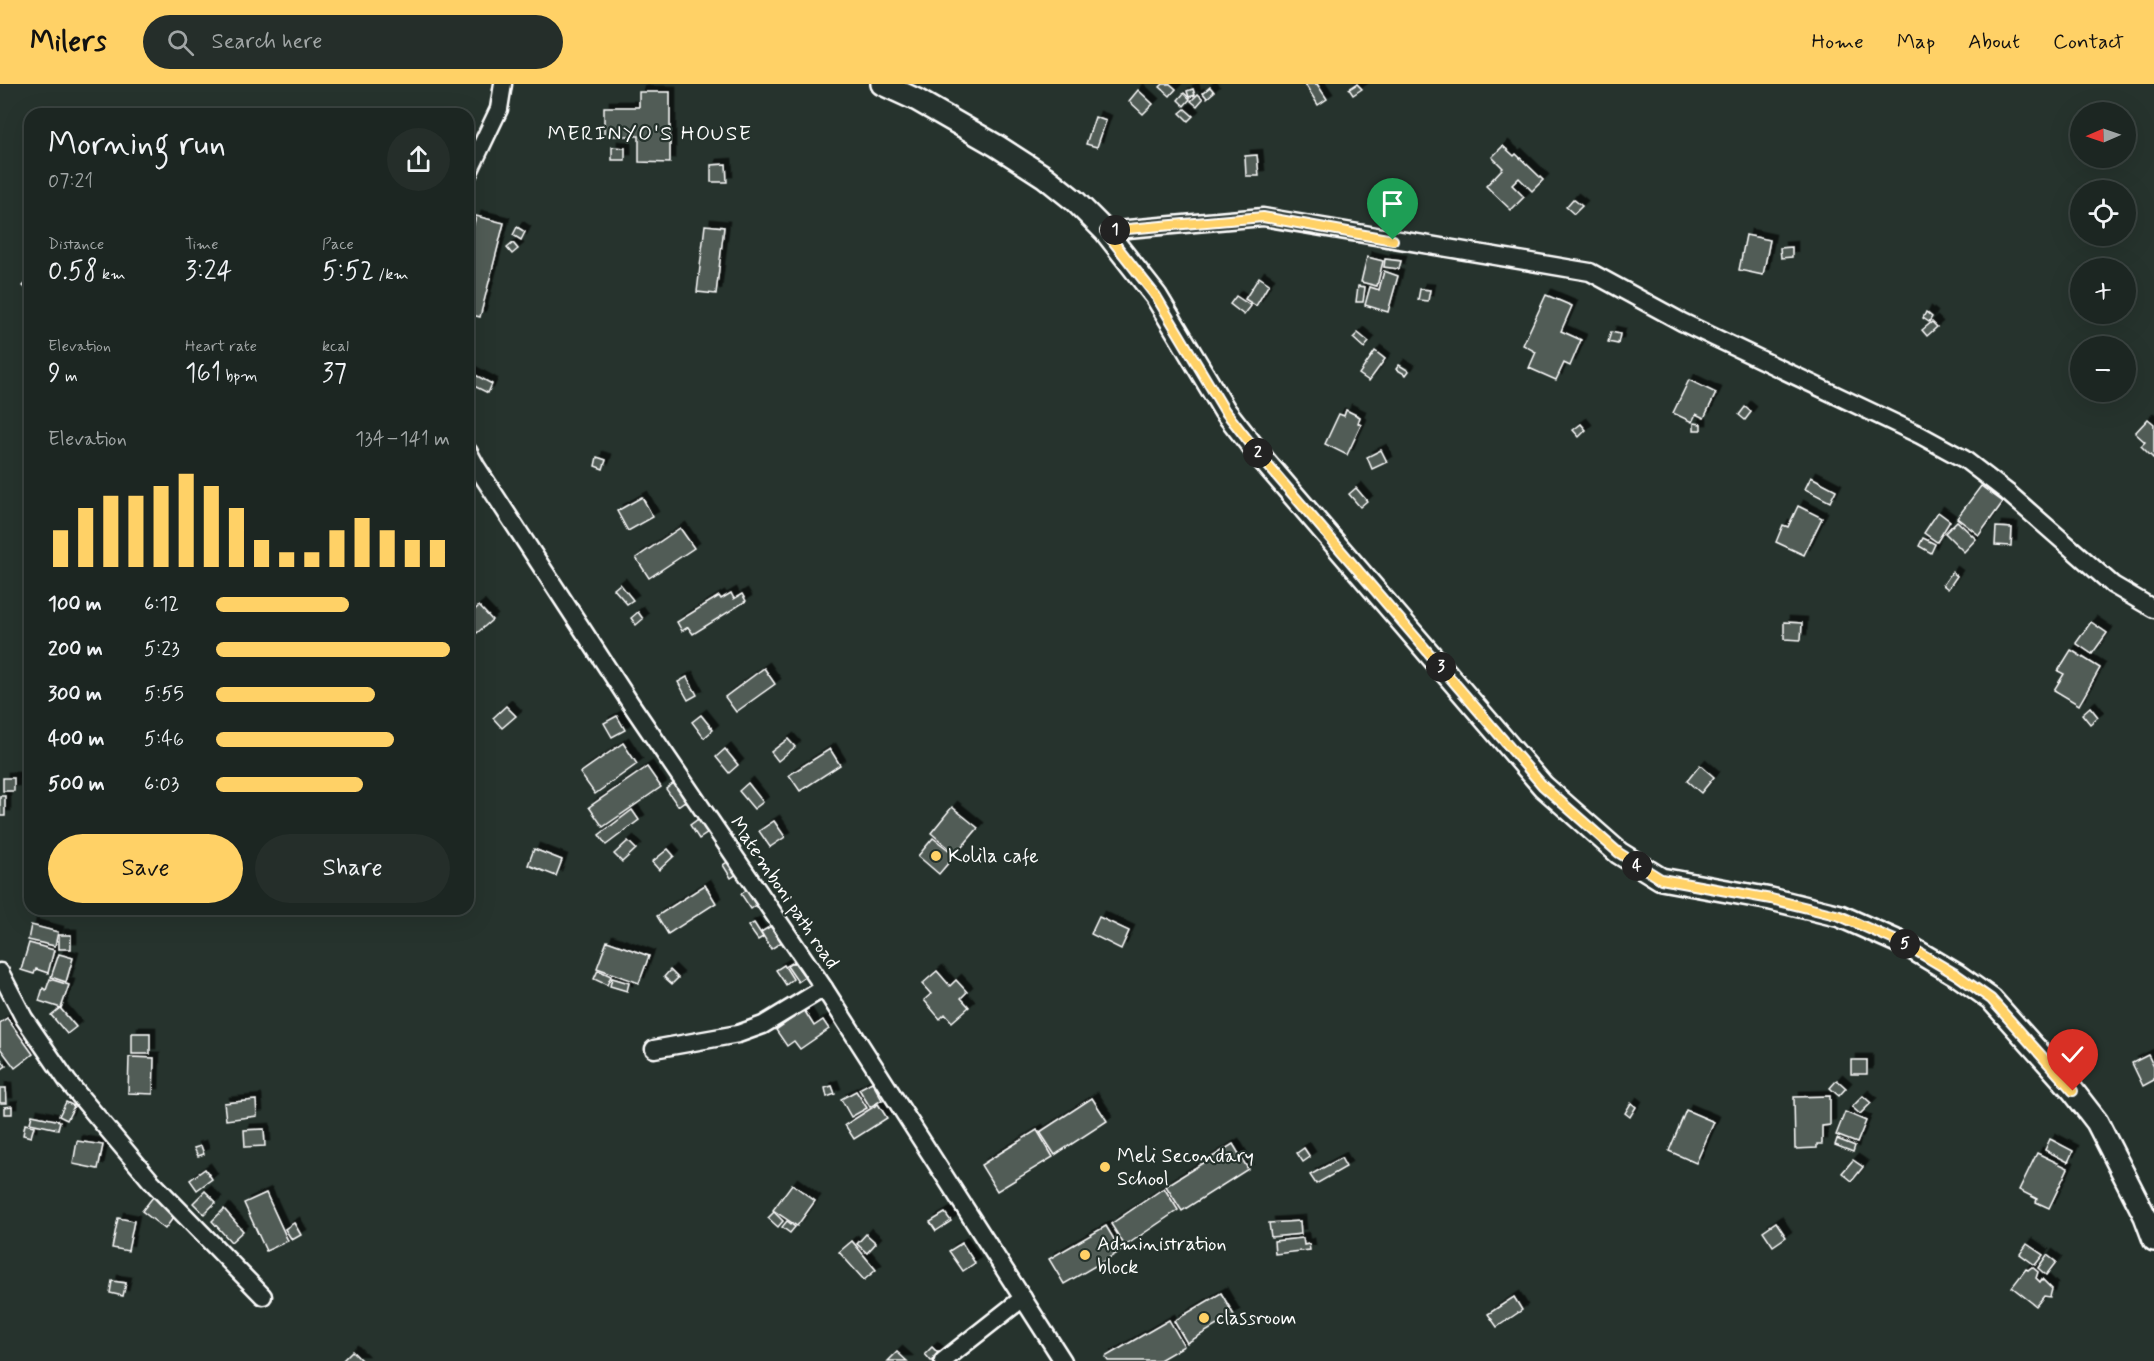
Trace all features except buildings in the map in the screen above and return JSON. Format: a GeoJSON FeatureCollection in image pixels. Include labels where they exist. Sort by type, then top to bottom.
{"type":"FeatureCollection","features":[{"type":"Feature","properties":{"kind":"street"},"geometry":{"type":"LineString","coordinates":[[474,161],[499,109],[503,84]]}},
{"type":"Feature","properties":{"kind":"street"},"geometry":{"type":"LineString","coordinates":[[882,84],[917,100],[997,146],[1045,177],[1075,201],[1105,231],[1156,296],[1225,411],[1265,462],[1543,786],[1619,853],[1661,879],[1771,899],[1840,916],[1908,946],[1957,975],[1991,999],[2073,1091],[2097,1122],[2145,1216],[2154,1240]]}},
{"type":"Feature","properties":{"kind":"street"},"geometry":{"type":"LineString","coordinates":[[1105,231],[1263,217],[1590,272],[1682,322],[1920,435],[1964,459],[2007,492],[2113,585],[2154,609]]}},
{"type":"Feature","properties":{"kind":"street","name":"Matemboni path road"},"geometry":{"type":"LineString","coordinates":[[474,462],[631,705],[824,988],[1063,1361]]}},
{"type":"Feature","properties":{"kind":"street"},"geometry":{"type":"LineString","coordinates":[[0,972],[24,1018],[68,1082],[151,1181],[263,1296]]}},
{"type":"Feature","properties":{"kind":"street"},"geometry":{"type":"LineString","coordinates":[[654,1049],[718,1038],[754,1028],[824,988]]}},
{"type":"Feature","properties":{"kind":"street"},"geometry":{"type":"LineString","coordinates":[[943,1361],[1023,1298]]}},
{"type":"Feature","properties":{"kind":"place","name":"Kolila cafe"},"geometry":{"type":"Point","coordinates":[936,856]}},
{"type":"Feature","properties":{"kind":"place","name":"Meli Secondary School"},"geometry":{"type":"Point","coordinates":[1105,1167]}},
{"type":"Feature","properties":{"kind":"place","name":"Administration block"},"geometry":{"type":"Point","coordinates":[1085,1255]}},
{"type":"Feature","properties":{"kind":"place","name":"classroom"},"geometry":{"type":"Point","coordinates":[1204,1318]}},
{"type":"Feature","properties":{"kind":"district","name":"MERINYO'S HOUSE"},"geometry":{"type":"Point","coordinates":[650,134]}},
{"type":"Feature","properties":{"kind":"route"},"geometry":{"type":"LineString","coordinates":[[1393,240],[1263,217],[1105,231],[1156,296],[1225,411],[1265,462],[1543,786],[1619,853],[1661,879],[1771,899],[1840,916],[1908,946],[1957,975],[1991,999],[2073,1091]]}}]}
